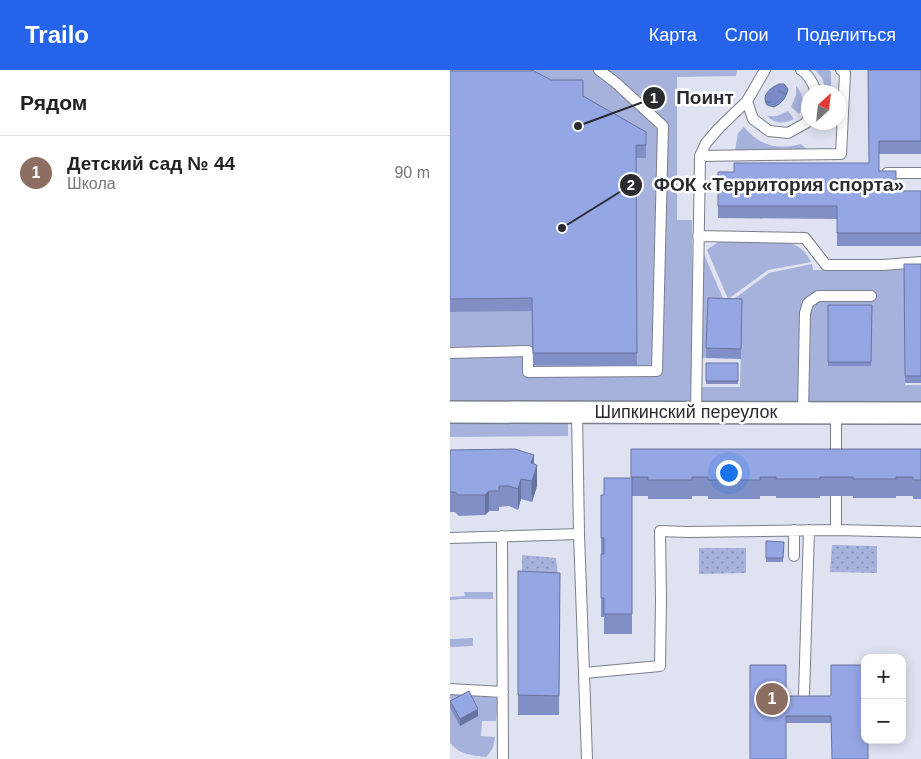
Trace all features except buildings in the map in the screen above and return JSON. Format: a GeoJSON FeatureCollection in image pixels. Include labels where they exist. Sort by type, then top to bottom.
{"type":"FeatureCollection","features":[{"type":"Feature","properties":{"kind":"street","name":"Шипкинский переулок"},"geometry":{"type":"LineString","coordinates":[[450,412],[921,413]]}},
{"type":"Feature","properties":{"kind":"lane"},"geometry":{"type":"LineString","coordinates":[[450,353],[528,351],[528,372],[658,371],[663,126],[615,82],[599,70]]}},
{"type":"Feature","properties":{"kind":"lane"},"geometry":{"type":"LineString","coordinates":[[696,412],[700,156],[706,143],[747,101],[765,70]]}},
{"type":"Feature","properties":{"kind":"lane"},"geometry":{"type":"LineString","coordinates":[[801,70],[805,72],[814,85]]}},
{"type":"Feature","properties":{"kind":"lane"},"geometry":{"type":"LineString","coordinates":[[700,156],[841,154],[844,71]]}},
{"type":"Feature","properties":{"kind":"lane"},"geometry":{"type":"LineString","coordinates":[[747,101],[754,119],[769,131],[788,133],[801,126]]}},
{"type":"Feature","properties":{"kind":"lane"},"geometry":{"type":"LineString","coordinates":[[886,173],[921,173]]}},
{"type":"Feature","properties":{"kind":"lane"},"geometry":{"type":"LineString","coordinates":[[698,236],[805,238],[826,265],[884,265],[921,262]]}},
{"type":"Feature","properties":{"kind":"lane"},"geometry":{"type":"LineString","coordinates":[[803,412],[805,313],[808,303],[818,296],[871,296]]}},
{"type":"Feature","properties":{"kind":"lane"},"geometry":{"type":"LineString","coordinates":[[578,412],[579,534],[587,759]]}},
{"type":"Feature","properties":{"kind":"lane"},"geometry":{"type":"LineString","coordinates":[[836,413],[836,468]]}},
{"type":"Feature","properties":{"kind":"lane"},"geometry":{"type":"LineString","coordinates":[[836,496],[836,530]]}},
{"type":"Feature","properties":{"kind":"lane"},"geometry":{"type":"LineString","coordinates":[[794,530],[794,556]]}},
{"type":"Feature","properties":{"kind":"lane"},"geometry":{"type":"LineString","coordinates":[[804,695],[809,530]]}},
{"type":"Feature","properties":{"kind":"lane"},"geometry":{"type":"LineString","coordinates":[[584,673],[660,666],[660,531],[836,530],[921,532]]}},
{"type":"Feature","properties":{"kind":"lane"},"geometry":{"type":"LineString","coordinates":[[450,538],[579,534]]}},
{"type":"Feature","properties":{"kind":"lane"},"geometry":{"type":"LineString","coordinates":[[502,536],[503,759]]}},
{"type":"Feature","properties":{"kind":"lane"},"geometry":{"type":"LineString","coordinates":[[450,689],[503,692]]}},
{"type":"Feature","properties":{"kind":"shaded area"},"geometry":{"type":"Polygon","coordinates":[[[450,70],[737,70],[736,76],[677,77],[677,220],[692,220],[692,403],[450,403],[450,70]]]}},
{"type":"Feature","properties":{"kind":"shaded area"},"geometry":{"type":"Polygon","coordinates":[[[815,70],[829,70],[831,72],[831,85],[824,85],[822,78],[815,70]]]}},
{"type":"Feature","properties":{"kind":"shaded area"},"geometry":{"type":"Polygon","coordinates":[[[796,86],[801,93],[801,109],[799,114],[791,107],[796,95],[796,86]]]}},
{"type":"Feature","properties":{"kind":"shaded area"},"geometry":{"type":"Polygon","coordinates":[[[788,111],[794,119],[787,122],[776,122],[767,116],[777,116],[788,111]]]}},
{"type":"Feature","properties":{"kind":"shaded area"},"geometry":{"type":"Polygon","coordinates":[[[744,127],[756,139],[770,145],[784,147],[801,144],[809,151],[735,151],[738,133],[744,127]]]}},
{"type":"Feature","properties":{"kind":"shaded area"},"geometry":{"type":"Polygon","coordinates":[[[768,241],[788,243],[800,248],[811,262],[768,270],[728,299],[707,250],[719,242],[768,241]]]}},
{"type":"Feature","properties":{"kind":"shaded area"},"geometry":{"type":"Polygon","coordinates":[[[704,254],[725,303],[706,358],[701,358],[702,263],[704,254]]]}},
{"type":"Feature","properties":{"kind":"shaded area"},"geometry":{"type":"Polygon","coordinates":[[[812,264],[813,270],[904,269],[905,385],[921,385],[921,402],[702,402],[701,387],[740,387],[742,309],[731,301],[769,273],[812,264]]]}},
{"type":"Feature","properties":{"kind":"shaded area"},"geometry":{"type":"Polygon","coordinates":[[[450,421],[568,421],[568,436],[450,437],[450,421]]]}},
{"type":"Feature","properties":{"kind":"shaded area"},"geometry":{"type":"Polygon","coordinates":[[[832,545],[877,546],[877,573],[830,572],[832,545]]]}},
{"type":"Feature","properties":{"kind":"shaded area"},"geometry":{"type":"Polygon","coordinates":[[[699,548],[746,548],[746,573],[699,574],[699,548]]]}},
{"type":"Feature","properties":{"kind":"shaded area"},"geometry":{"type":"Polygon","coordinates":[[[522,555],[556,558],[558,577],[522,572],[522,555]]]}},
{"type":"Feature","properties":{"kind":"shaded area"},"geometry":{"type":"Polygon","coordinates":[[[464,592],[493,592],[493,599],[450,600],[450,597],[465,596],[464,592]]]}},
{"type":"Feature","properties":{"kind":"shaded area"},"geometry":{"type":"Polygon","coordinates":[[[473,638],[473,646],[450,647],[450,639],[473,638]]]}},
{"type":"Feature","properties":{"kind":"shaded area"},"geometry":{"type":"Polygon","coordinates":[[[450,693],[498,698],[496,721],[482,721],[481,736],[495,737],[490,753],[486,757],[462,752],[450,743],[450,693]]]}},
{"type":"Feature","properties":{"kind":"water"},"geometry":{"type":"Polygon","coordinates":[[[779,84],[784,84],[788,89],[785,98],[774,107],[767,105],[765,101],[766,95],[779,84]]]}},
{"type":"Feature","properties":{"kind":"place","name":"Поинт"},"geometry":{"type":"Point","coordinates":[578,126]}},
{"type":"Feature","properties":{"kind":"place","name":"ФОК «Территория спорта»"},"geometry":{"type":"Point","coordinates":[562,228]}},
{"type":"Feature","properties":{"kind":"place","name":"Детский сад № 44"},"geometry":{"type":"Point","coordinates":[772,699]}}]}
